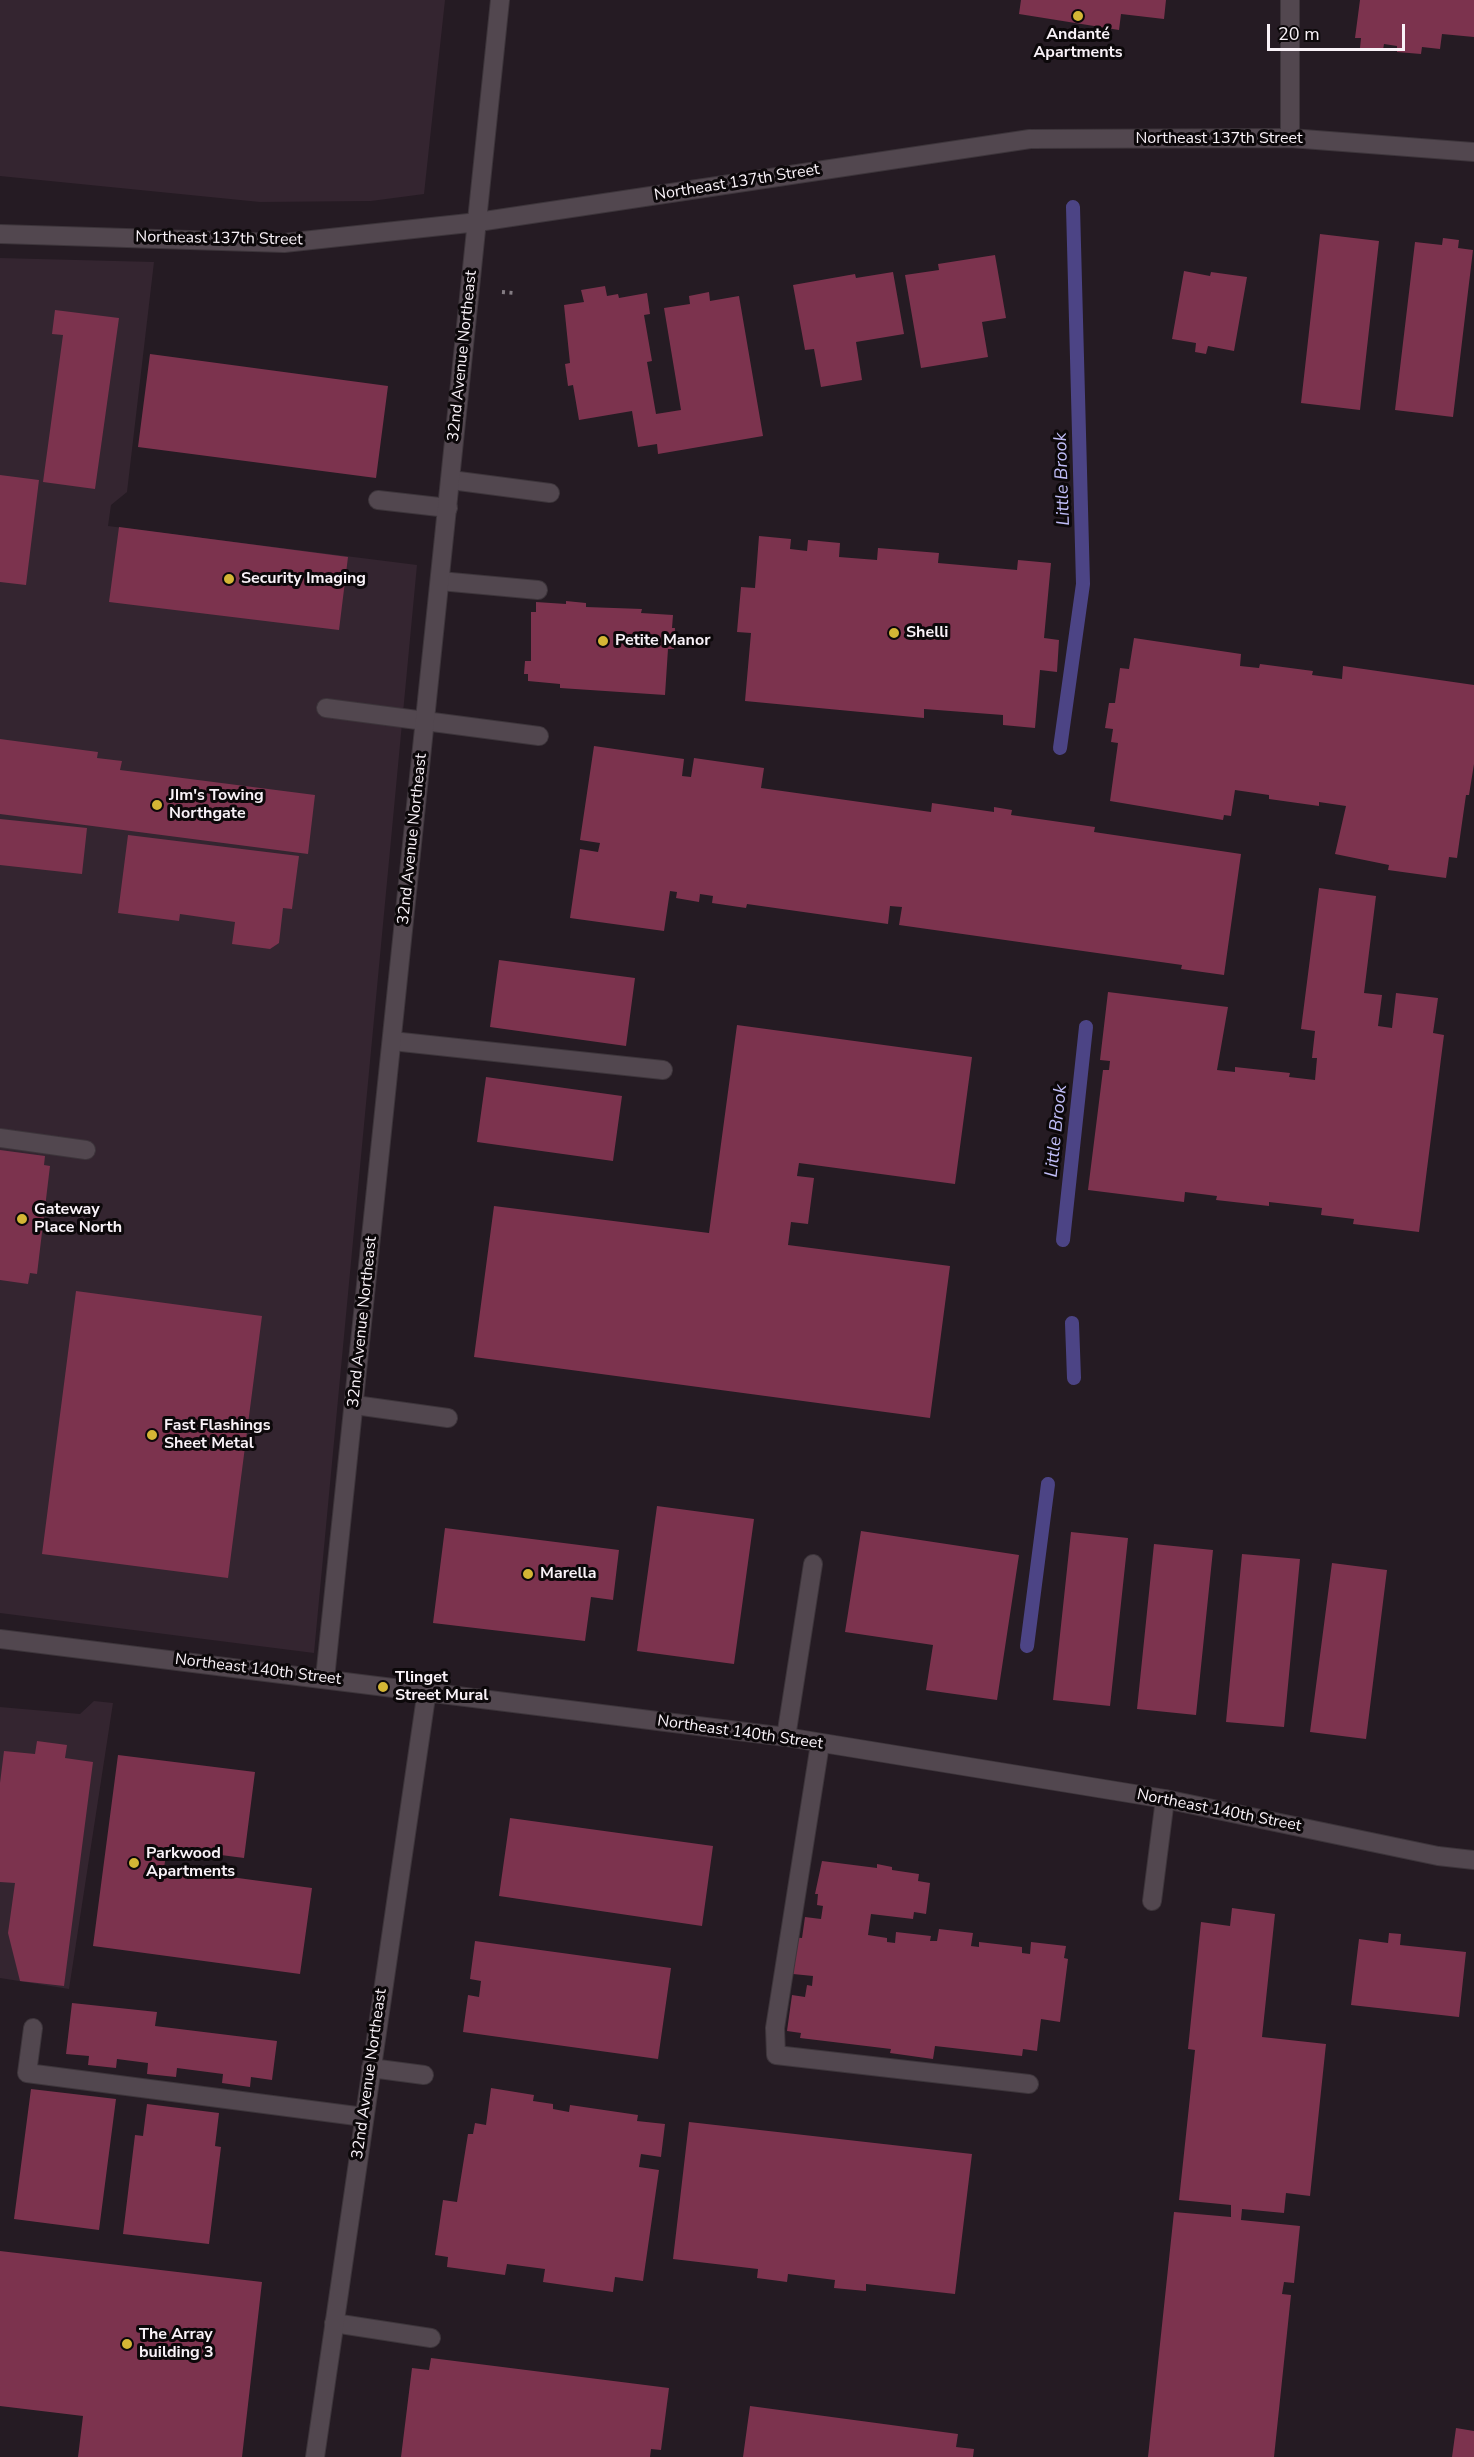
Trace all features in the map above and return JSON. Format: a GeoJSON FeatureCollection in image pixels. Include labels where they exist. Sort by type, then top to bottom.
{"type":"FeatureCollection","features":[{"type":"Feature","properties":{"kind":"street","name":"32nd Avenue Northeast"},"geometry":{"type":"LineString","coordinates":[[325,1678],[500,0]]}},
{"type":"Feature","properties":{"kind":"street"},"geometry":{"type":"LineString","coordinates":[[1290,0],[1290,138]]}},
{"type":"Feature","properties":{"kind":"street","name":"Northeast 137th Street"},"geometry":{"type":"LineString","coordinates":[[0,234],[284,243],[478,222],[1030,139],[1290,138],[1474,152]]}},
{"type":"Feature","properties":{"kind":"street"},"geometry":{"type":"LineString","coordinates":[[451,480],[550,493]]}},
{"type":"Feature","properties":{"kind":"street"},"geometry":{"type":"LineString","coordinates":[[378,500],[448,508]]}},
{"type":"Feature","properties":{"kind":"street"},"geometry":{"type":"LineString","coordinates":[[440,581],[538,590]]}},
{"type":"Feature","properties":{"kind":"street"},"geometry":{"type":"LineString","coordinates":[[326,708],[539,736]]}},
{"type":"Feature","properties":{"kind":"street"},"geometry":{"type":"LineString","coordinates":[[392,1041],[663,1070]]}},
{"type":"Feature","properties":{"kind":"street"},"geometry":{"type":"LineString","coordinates":[[0,1138],[86,1150]]}},
{"type":"Feature","properties":{"kind":"street"},"geometry":{"type":"LineString","coordinates":[[355,1405],[448,1418]]}},
{"type":"Feature","properties":{"kind":"street"},"geometry":{"type":"LineString","coordinates":[[786,1737],[813,1564]]}},
{"type":"Feature","properties":{"kind":"street","name":"Northeast 140th Street"},"geometry":{"type":"LineString","coordinates":[[0,1639],[427,1690],[786,1737],[1165,1798],[1438,1856],[1474,1860]]}},
{"type":"Feature","properties":{"kind":"street","name":"32nd Avenue Northeast"},"geometry":{"type":"LineString","coordinates":[[315,2457],[427,1690]]}},
{"type":"Feature","properties":{"kind":"street"},"geometry":{"type":"LineString","coordinates":[[820,1744],[775,2028],[776,2055],[1029,2084]]}},
{"type":"Feature","properties":{"kind":"street"},"geometry":{"type":"LineString","coordinates":[[1152,1901],[1165,1798]]}},
{"type":"Feature","properties":{"kind":"street"},"geometry":{"type":"LineString","coordinates":[[33,2028],[27,2073],[364,2117]]}},
{"type":"Feature","properties":{"kind":"street"},"geometry":{"type":"LineString","coordinates":[[371,2068],[424,2075]]}},
{"type":"Feature","properties":{"kind":"street"},"geometry":{"type":"LineString","coordinates":[[334,2323],[431,2338]]}},
{"type":"Feature","properties":{"kind":"shaded area"},"geometry":{"type":"Polygon","coordinates":[[[0,0],[445,0],[424,194],[371,201],[260,202],[0,176],[0,0]]]}},
{"type":"Feature","properties":{"kind":"shaded area"},"geometry":{"type":"Polygon","coordinates":[[[0,258],[154,262],[127,492],[111,505],[108,526],[417,565],[314,1653],[0,1613],[0,258]]]}},
{"type":"Feature","properties":{"kind":"shaded area"},"geometry":{"type":"Polygon","coordinates":[[[94,1701],[113,1703],[69,1989],[0,1978],[0,1707],[80,1714],[94,1701]]]}},
{"type":"Feature","properties":{"kind":"building","name":"Andanté Apartments"},"geometry":{"type":"Polygon","coordinates":[[[1021,0],[1166,0],[1164,19],[1121,14],[1119,30],[1019,14],[1021,0]]]}},
{"type":"Feature","properties":{"kind":"building"},"geometry":{"type":"Polygon","coordinates":[[[1360,0],[1474,0],[1474,37],[1442,34],[1440,49],[1422,47],[1421,54],[1397,52],[1397,46],[1384,44],[1383,50],[1360,48],[1361,38],[1355,38],[1360,0]]]}},
{"type":"Feature","properties":{"kind":"building"},"geometry":{"type":"Polygon","coordinates":[[[1320,234],[1379,241],[1360,410],[1301,403],[1320,234]]]}},
{"type":"Feature","properties":{"kind":"building"},"geometry":{"type":"Polygon","coordinates":[[[1443,238],[1459,240],[1458,248],[1473,250],[1453,417],[1395,410],[1415,242],[1442,245],[1443,238]]]}},
{"type":"Feature","properties":{"kind":"building"},"geometry":{"type":"Polygon","coordinates":[[[995,255],[1006,318],[982,322],[988,357],[921,368],[905,275],[939,270],[938,264],[995,255]]]}},
{"type":"Feature","properties":{"kind":"building"},"geometry":{"type":"Polygon","coordinates":[[[1184,271],[1210,276],[1211,272],[1247,277],[1234,351],[1208,346],[1206,354],[1195,352],[1196,343],[1172,339],[1184,271]]]}},
{"type":"Feature","properties":{"kind":"building"},"geometry":{"type":"Polygon","coordinates":[[[893,272],[904,334],[856,342],[862,380],[821,387],[814,349],[805,350],[793,285],[855,274],[856,278],[893,272]]]}},
{"type":"Feature","properties":{"kind":"building"},"geometry":{"type":"Polygon","coordinates":[[[605,286],[607,296],[618,294],[619,298],[647,293],[650,314],[644,315],[652,361],[647,362],[656,414],[681,410],[664,308],[690,304],[689,296],[709,292],[710,301],[739,296],[763,436],[658,454],[657,444],[638,447],[632,411],[579,420],[573,385],[568,386],[565,364],[570,363],[564,305],[584,302],[581,290],[605,286]]]}},
{"type":"Feature","properties":{"kind":"building"},"geometry":{"type":"Polygon","coordinates":[[[55,310],[119,318],[95,489],[43,482],[63,335],[52,334],[55,310]]]}},
{"type":"Feature","properties":{"kind":"building"},"geometry":{"type":"Polygon","coordinates":[[[150,354],[388,386],[376,478],[138,447],[150,354]]]}},
{"type":"Feature","properties":{"kind":"building"},"geometry":{"type":"Polygon","coordinates":[[[0,475],[39,480],[26,585],[0,582],[0,475]]]}},
{"type":"Feature","properties":{"kind":"building","name":"Security Imaging"},"geometry":{"type":"Polygon","coordinates":[[[119,527],[348,557],[339,630],[109,602],[119,527]]]}},
{"type":"Feature","properties":{"kind":"building","name":"Shelli"},"geometry":{"type":"Polygon","coordinates":[[[759,536],[791,539],[790,549],[807,551],[808,540],[840,543],[839,557],[877,560],[878,548],[939,553],[938,563],[1017,570],[1018,560],[1051,563],[1044,638],[1059,640],[1057,672],[1040,670],[1035,728],[1003,725],[1003,715],[924,709],[924,718],[745,701],[751,633],[737,632],[741,587],[755,588],[759,536]]]}},
{"type":"Feature","properties":{"kind":"building","name":"Petite Manor"},"geometry":{"type":"Polygon","coordinates":[[[566,601],[586,603],[586,607],[642,609],[641,613],[673,615],[674,649],[668,649],[665,695],[560,688],[560,684],[528,681],[528,674],[524,674],[525,661],[531,661],[531,612],[536,612],[536,602],[566,604],[566,601]]]}},
{"type":"Feature","properties":{"kind":"building"},"geometry":{"type":"Polygon","coordinates":[[[1134,638],[1241,654],[1240,666],[1259,668],[1260,664],[1313,671],[1312,675],[1342,679],[1343,666],[1474,685],[1474,764],[1469,795],[1466,795],[1457,858],[1449,857],[1446,878],[1388,870],[1389,865],[1335,854],[1346,806],[1319,802],[1319,806],[1269,799],[1269,795],[1235,790],[1231,816],[1224,815],[1223,820],[1110,801],[1118,743],[1111,742],[1113,729],[1105,728],[1109,703],[1115,703],[1120,668],[1129,669],[1134,638]]]}},
{"type":"Feature","properties":{"kind":"building","name":"JIm's Towing Northgate"},"geometry":{"type":"Polygon","coordinates":[[[0,739],[98,752],[97,758],[122,761],[120,770],[315,795],[308,854],[0,814],[0,739]]]}},
{"type":"Feature","properties":{"kind":"building"},"geometry":{"type":"Polygon","coordinates":[[[594,746],[684,759],[682,776],[691,777],[694,758],[764,768],[761,788],[931,812],[932,803],[994,812],[994,807],[1012,810],[1011,815],[1095,827],[1094,832],[1241,854],[1224,975],[1181,969],[1182,965],[899,925],[902,907],[890,906],[888,924],[747,904],[746,908],[712,903],[713,896],[700,894],[699,902],[676,898],[677,892],[670,891],[664,931],[570,918],[580,849],[598,852],[600,843],[580,840],[594,746]]]}},
{"type":"Feature","properties":{"kind":"building"},"geometry":{"type":"Polygon","coordinates":[[[0,819],[87,828],[82,874],[0,865],[0,819]]]}},
{"type":"Feature","properties":{"kind":"building"},"geometry":{"type":"Polygon","coordinates":[[[128,835],[299,856],[292,909],[283,908],[279,943],[270,949],[232,944],[235,922],[180,914],[179,921],[118,913],[128,835]]]}},
{"type":"Feature","properties":{"kind":"building"},"geometry":{"type":"Polygon","coordinates":[[[1319,888],[1376,896],[1364,993],[1382,995],[1378,1026],[1392,1028],[1396,993],[1438,998],[1433,1033],[1444,1035],[1419,1232],[1353,1224],[1354,1219],[1321,1215],[1322,1208],[1269,1202],[1269,1206],[1216,1200],[1217,1196],[1185,1192],[1184,1202],[1088,1190],[1103,1070],[1109,1070],[1110,1061],[1100,1060],[1108,992],[1228,1007],[1217,1070],[1235,1072],[1235,1067],[1290,1073],[1289,1077],[1315,1080],[1317,1058],[1312,1058],[1315,1031],[1301,1029],[1319,888]]]}},
{"type":"Feature","properties":{"kind":"building"},"geometry":{"type":"Polygon","coordinates":[[[499,960],[635,978],[626,1046],[490,1027],[499,960]]]}},
{"type":"Feature","properties":{"kind":"building"},"geometry":{"type":"Polygon","coordinates":[[[737,1025],[972,1057],[955,1184],[799,1163],[797,1176],[814,1178],[808,1224],[791,1222],[788,1245],[950,1266],[930,1418],[474,1357],[494,1206],[709,1233],[737,1025]]]}},
{"type":"Feature","properties":{"kind":"building"},"geometry":{"type":"Polygon","coordinates":[[[486,1077],[622,1096],[613,1161],[477,1142],[486,1077]]]}},
{"type":"Feature","properties":{"kind":"building","name":"Gateway Place North"},"geometry":{"type":"Polygon","coordinates":[[[0,1150],[45,1156],[44,1165],[50,1166],[37,1274],[30,1273],[28,1284],[0,1280],[0,1150]]]}},
{"type":"Feature","properties":{"kind":"building","name":"Fast Flashings Sheet Metal"},"geometry":{"type":"Polygon","coordinates":[[[76,1291],[262,1316],[228,1578],[42,1554],[76,1291]]]}},
{"type":"Feature","properties":{"kind":"building"},"geometry":{"type":"Polygon","coordinates":[[[657,1506],[754,1519],[734,1664],[637,1651],[657,1506]]]}},
{"type":"Feature","properties":{"kind":"building","name":"Marella"},"geometry":{"type":"Polygon","coordinates":[[[445,1528],[619,1550],[613,1600],[591,1597],[585,1641],[433,1623],[445,1528]]]}},
{"type":"Feature","properties":{"kind":"building"},"geometry":{"type":"Polygon","coordinates":[[[861,1531],[1019,1555],[997,1700],[926,1690],[933,1645],[845,1632],[861,1531]]]}},
{"type":"Feature","properties":{"kind":"building"},"geometry":{"type":"Polygon","coordinates":[[[1071,1532],[1128,1538],[1110,1706],[1053,1700],[1071,1532]]]}},
{"type":"Feature","properties":{"kind":"building"},"geometry":{"type":"Polygon","coordinates":[[[1154,1544],[1213,1550],[1196,1715],[1137,1709],[1154,1544]]]}},
{"type":"Feature","properties":{"kind":"building"},"geometry":{"type":"Polygon","coordinates":[[[1242,1554],[1300,1559],[1284,1727],[1226,1722],[1242,1554]]]}},
{"type":"Feature","properties":{"kind":"building"},"geometry":{"type":"Polygon","coordinates":[[[1332,1563],[1387,1570],[1366,1739],[1310,1732],[1332,1563]]]}},
{"type":"Feature","properties":{"kind":"building"},"geometry":{"type":"Polygon","coordinates":[[[37,1741],[67,1745],[65,1758],[93,1762],[64,1986],[20,1981],[8,1933],[15,1883],[0,1882],[0,1783],[4,1751],[35,1754],[37,1741]]]}},
{"type":"Feature","properties":{"kind":"building","name":"Parkwood Apartments"},"geometry":{"type":"Polygon","coordinates":[[[118,1755],[255,1772],[244,1858],[167,1848],[164,1868],[312,1888],[300,1974],[93,1946],[118,1755]]]}},
{"type":"Feature","properties":{"kind":"building"},"geometry":{"type":"Polygon","coordinates":[[[510,1818],[713,1846],[702,1926],[499,1896],[510,1818]]]}},
{"type":"Feature","properties":{"kind":"building"},"geometry":{"type":"Polygon","coordinates":[[[822,1861],[877,1868],[877,1864],[892,1867],[892,1870],[919,1874],[918,1881],[930,1883],[926,1914],[914,1912],[913,1919],[871,1914],[868,1935],[887,1938],[887,1942],[895,1943],[896,1932],[931,1936],[930,1941],[937,1941],[939,1929],[973,1933],[971,1946],[979,1947],[979,1942],[1022,1947],[1022,1953],[1030,1954],[1031,1942],[1066,1946],[1064,1958],[1068,1959],[1060,2022],[1041,2019],[1037,2051],[1023,2049],[1022,2056],[935,2046],[933,2059],[890,2053],[891,2049],[800,2038],[801,2033],[787,2031],[792,1995],[805,1997],[807,1985],[812,1986],[813,1976],[793,1974],[794,1968],[787,1968],[791,1937],[802,1938],[805,1917],[821,1919],[823,1906],[817,1905],[818,1894],[815,1894],[822,1861]]]}},
{"type":"Feature","properties":{"kind":"building"},"geometry":{"type":"Polygon","coordinates":[[[1232,1908],[1275,1914],[1262,2037],[1326,2044],[1310,2196],[1286,2193],[1284,2213],[1242,2209],[1241,2220],[1300,2226],[1294,2283],[1284,2282],[1282,2294],[1291,2295],[1274,2457],[1148,2457],[1174,2212],[1231,2217],[1231,2205],[1179,2200],[1195,2050],[1188,2049],[1201,1922],[1230,1926],[1232,1908]]]}},
{"type":"Feature","properties":{"kind":"building"},"geometry":{"type":"Polygon","coordinates":[[[1389,1933],[1401,1934],[1400,1945],[1466,1952],[1459,2017],[1351,2005],[1359,1939],[1388,1943],[1389,1933]]]}},
{"type":"Feature","properties":{"kind":"building"},"geometry":{"type":"Polygon","coordinates":[[[475,1941],[671,1968],[658,2059],[463,2032],[468,1995],[479,1997],[481,1981],[470,1979],[475,1941]]]}},
{"type":"Feature","properties":{"kind":"building"},"geometry":{"type":"Polygon","coordinates":[[[72,2003],[157,2012],[155,2026],[277,2041],[272,2080],[251,2077],[250,2087],[222,2083],[223,2074],[177,2068],[176,2077],[147,2074],[148,2063],[117,2059],[116,2068],[88,2065],[89,2056],[66,2054],[72,2003]]]}},
{"type":"Feature","properties":{"kind":"building"},"geometry":{"type":"Polygon","coordinates":[[[491,2088],[534,2095],[533,2101],[553,2104],[553,2109],[569,2112],[570,2105],[638,2115],[637,2121],[665,2124],[661,2157],[641,2154],[639,2167],[659,2170],[643,2281],[615,2277],[613,2292],[543,2282],[545,2269],[507,2264],[505,2275],[447,2267],[448,2257],[435,2255],[443,2200],[457,2202],[468,2134],[473,2134],[475,2123],[486,2125],[491,2088]]]}},
{"type":"Feature","properties":{"kind":"building"},"geometry":{"type":"Polygon","coordinates":[[[31,2089],[116,2099],[99,2230],[14,2219],[31,2089]]]}},
{"type":"Feature","properties":{"kind":"building"},"geometry":{"type":"Polygon","coordinates":[[[147,2104],[219,2113],[215,2146],[221,2147],[209,2244],[123,2234],[135,2135],[143,2136],[147,2104]]]}},
{"type":"Feature","properties":{"kind":"building"},"geometry":{"type":"Polygon","coordinates":[[[689,2122],[972,2154],[955,2294],[866,2284],[866,2291],[834,2288],[835,2280],[788,2274],[787,2282],[757,2278],[758,2269],[673,2259],[689,2122]]]}},
{"type":"Feature","properties":{"kind":"building","name":"The Array building 3"},"geometry":{"type":"Polygon","coordinates":[[[0,2251],[262,2282],[242,2457],[78,2457],[83,2416],[0,2406],[0,2251]]]}},
{"type":"Feature","properties":{"kind":"building"},"geometry":{"type":"Polygon","coordinates":[[[431,2358],[669,2388],[661,2450],[651,2449],[650,2457],[401,2457],[412,2368],[429,2370],[431,2358]]]}},
{"type":"Feature","properties":{"kind":"building"},"geometry":{"type":"Polygon","coordinates":[[[750,2406],[958,2434],[956,2447],[974,2449],[973,2457],[743,2457],[750,2406]]]}},
{"type":"Feature","properties":{"kind":"building"},"geometry":{"type":"Polygon","coordinates":[[[1456,2428],[1474,2431],[1474,2457],[1452,2457],[1456,2428]]]}},
{"type":"Feature","properties":{"kind":"waterway","name":"Little Brook"},"geometry":{"type":"LineString","coordinates":[[1060,748],[1083,584],[1073,207]]}},
{"type":"Feature","properties":{"kind":"waterway","name":"Little Brook"},"geometry":{"type":"LineString","coordinates":[[1063,1240],[1086,1027]]}},
{"type":"Feature","properties":{"kind":"waterway","name":"Little Brook"},"geometry":{"type":"LineString","coordinates":[[1072,1323],[1074,1378]]}},
{"type":"Feature","properties":{"kind":"waterway","name":"Little Brook"},"geometry":{"type":"LineString","coordinates":[[1027,1646],[1048,1484]]}},
{"type":"Feature","properties":{"kind":"place","name":"Andanté Apartments"},"geometry":{"type":"Point","coordinates":[1078,16]}},
{"type":"Feature","properties":{"kind":"place","name":"Security Imaging"},"geometry":{"type":"Point","coordinates":[229,579]}},
{"type":"Feature","properties":{"kind":"place","name":"Shelli"},"geometry":{"type":"Point","coordinates":[894,633]}},
{"type":"Feature","properties":{"kind":"place","name":"Petite Manor"},"geometry":{"type":"Point","coordinates":[603,641]}},
{"type":"Feature","properties":{"kind":"place","name":"JIm's Towing Northgate"},"geometry":{"type":"Point","coordinates":[157,805]}},
{"type":"Feature","properties":{"kind":"place","name":"Gateway Place North"},"geometry":{"type":"Point","coordinates":[22,1219]}},
{"type":"Feature","properties":{"kind":"place","name":"Fast Flashings Sheet Metal"},"geometry":{"type":"Point","coordinates":[152,1435]}},
{"type":"Feature","properties":{"kind":"place","name":"Marella"},"geometry":{"type":"Point","coordinates":[528,1574]}},
{"type":"Feature","properties":{"kind":"place","name":"Tlinget Street Mural"},"geometry":{"type":"Point","coordinates":[383,1687]}},
{"type":"Feature","properties":{"kind":"place","name":"Parkwood Apartments"},"geometry":{"type":"Point","coordinates":[134,1863]}},
{"type":"Feature","properties":{"kind":"place","name":"The Array building 3"},"geometry":{"type":"Point","coordinates":[127,2344]}}]}
